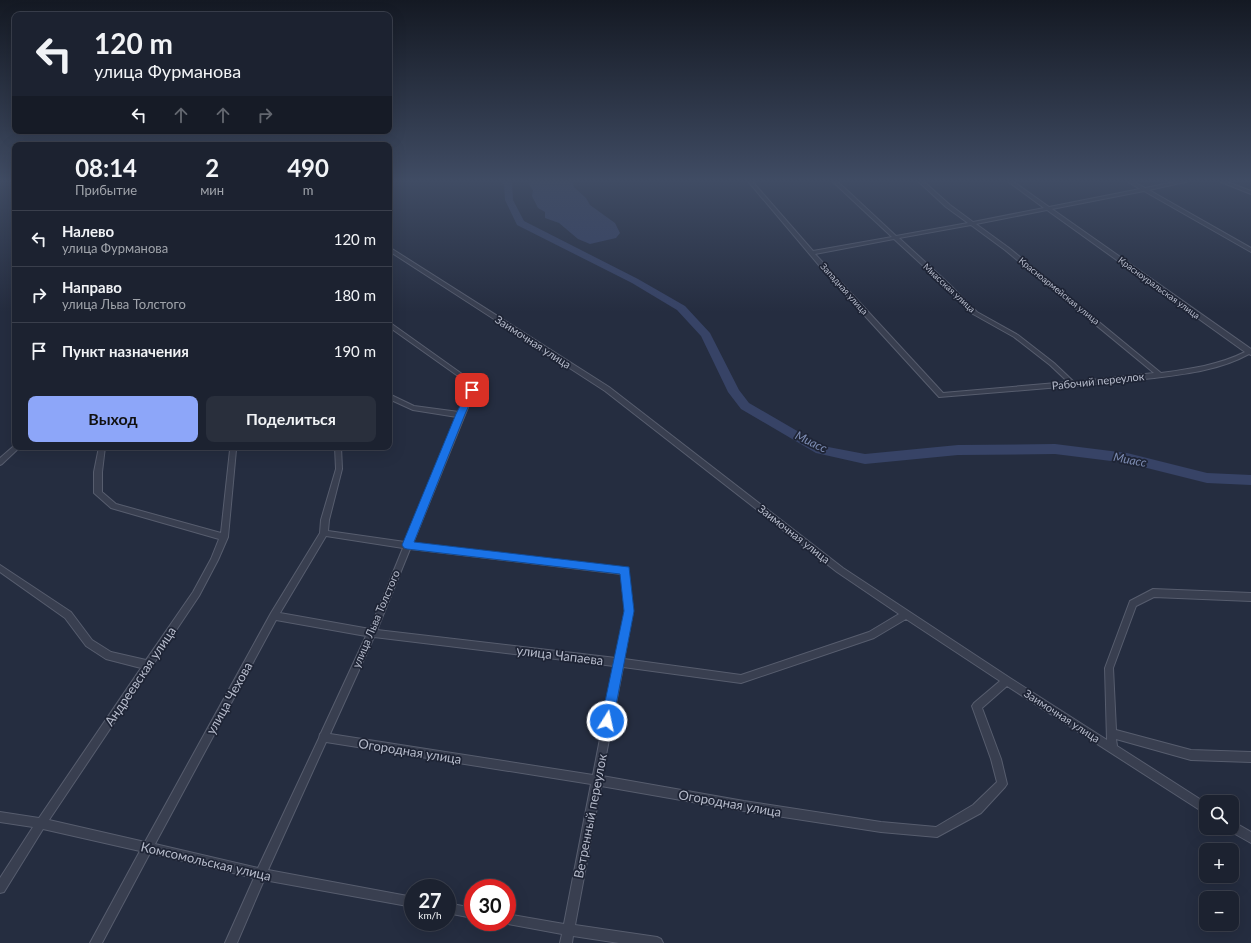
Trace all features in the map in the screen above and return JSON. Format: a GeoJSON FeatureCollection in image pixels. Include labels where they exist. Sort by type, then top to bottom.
{"type":"FeatureCollection","features":[{"type":"Feature","properties":{"kind":"street","name":"Западная улица"},"geometry":{"type":"LineString","coordinates":[[787,224],[811,253],[941,395]]}},
{"type":"Feature","properties":{"kind":"street","name":"Миасская улица"},"geometry":{"type":"LineString","coordinates":[[879,224],[946,284],[975,313],[1016,336],[1052,364],[1074,385]]}},
{"type":"Feature","properties":{"kind":"street"},"geometry":{"type":"LineString","coordinates":[[811,253],[968,224]]}},
{"type":"Feature","properties":{"kind":"street","name":"Красноармейская улица"},"geometry":{"type":"LineString","coordinates":[[975,224],[1160,375]]}},
{"type":"Feature","properties":{"kind":"street","name":"Красноуральская улица"},"geometry":{"type":"LineString","coordinates":[[1070,224],[1250,352]]}},
{"type":"Feature","properties":{"kind":"street"},"geometry":{"type":"LineString","coordinates":[[1206,224],[1251,250]]}},
{"type":"Feature","properties":{"kind":"street","name":"Заимочная улица"},"geometry":{"type":"LineString","coordinates":[[392,251],[607,389],[840,570],[1007,681],[1199,804]]}},
{"type":"Feature","properties":{"kind":"street","name":"улица Льва Толстого"},"geometry":{"type":"LineString","coordinates":[[231,943],[372,632],[472,390],[460,375],[392,326]]}},
{"type":"Feature","properties":{"kind":"street","name":"Рабочий переулок"},"geometry":{"type":"LineString","coordinates":[[941,395],[1074,385],[1160,375],[1213,366],[1250,352]]}},
{"type":"Feature","properties":{"kind":"street"},"geometry":{"type":"LineString","coordinates":[[392,398],[413,408],[461,414]]}},
{"type":"Feature","properties":{"kind":"street"},"geometry":{"type":"LineString","coordinates":[[0,462],[14,450]]}},
{"type":"Feature","properties":{"kind":"street"},"geometry":{"type":"LineString","coordinates":[[102,450],[98,472],[98,493],[114,506],[224,537]]}},
{"type":"Feature","properties":{"kind":"street","name":"Андреевская улица"},"geometry":{"type":"LineString","coordinates":[[0,888],[41,822],[196,594],[224,537],[233,450]]}},
{"type":"Feature","properties":{"kind":"street","name":"улица Чехова"},"geometry":{"type":"LineString","coordinates":[[96,943],[274,616],[324,533],[325,520],[339,469],[338,450]]}},
{"type":"Feature","properties":{"kind":"street"},"geometry":{"type":"LineString","coordinates":[[324,533],[407,545]]}},
{"type":"Feature","properties":{"kind":"street","name":"Ветренный переулок"},"geometry":{"type":"LineString","coordinates":[[407,545],[625,570],[629,611],[618,662],[566,943]]}},
{"type":"Feature","properties":{"kind":"street"},"geometry":{"type":"LineString","coordinates":[[0,568],[68,615],[89,643],[109,656],[148,665]]}},
{"type":"Feature","properties":{"kind":"street"},"geometry":{"type":"LineString","coordinates":[[1112,748],[1110,668],[1132,604],[1153,593],[1251,597]]}},
{"type":"Feature","properties":{"kind":"street","name":"улица Чапаева"},"geometry":{"type":"LineString","coordinates":[[274,616],[372,632],[618,662],[741,679],[871,635],[907,614]]}},
{"type":"Feature","properties":{"kind":"street","name":"Огородная улица"},"geometry":{"type":"LineString","coordinates":[[324,737],[596,780],[744,806],[881,827],[937,832],[977,809],[1002,784],[996,759],[977,706],[1007,681]]}},
{"type":"Feature","properties":{"kind":"street"},"geometry":{"type":"LineString","coordinates":[[1111,733],[1191,755],[1251,757]]}},
{"type":"Feature","properties":{"kind":"street","name":"Комсомольская улица"},"geometry":{"type":"LineString","coordinates":[[0,817],[41,822],[261,874],[404,900]]}},
{"type":"Feature","properties":{"kind":"street"},"geometry":{"type":"LineString","coordinates":[[1239,830],[1251,838]]}},
{"type":"Feature","properties":{"kind":"street"},"geometry":{"type":"LineString","coordinates":[[516,921],[657,943]]}},
{"type":"Feature","properties":{"kind":"water"},"geometry":{"type":"Polygon","coordinates":[[[560,224],[616,224],[620,233],[616,238],[590,244],[578,239],[560,224]]]}},
{"type":"Feature","properties":{"kind":"waterway","name":"Миасс"},"geometry":{"type":"LineString","coordinates":[[522,224],[635,281],[681,308],[706,335],[734,392],[745,406],[820,450],[865,459],[958,450],[1055,449],[1127,458],[1207,478],[1251,480]]}},
{"type":"Feature","properties":{"kind":"route"},"geometry":{"type":"LineString","coordinates":[[472,390],[407,545],[625,570],[629,611],[607,721]]}}]}
